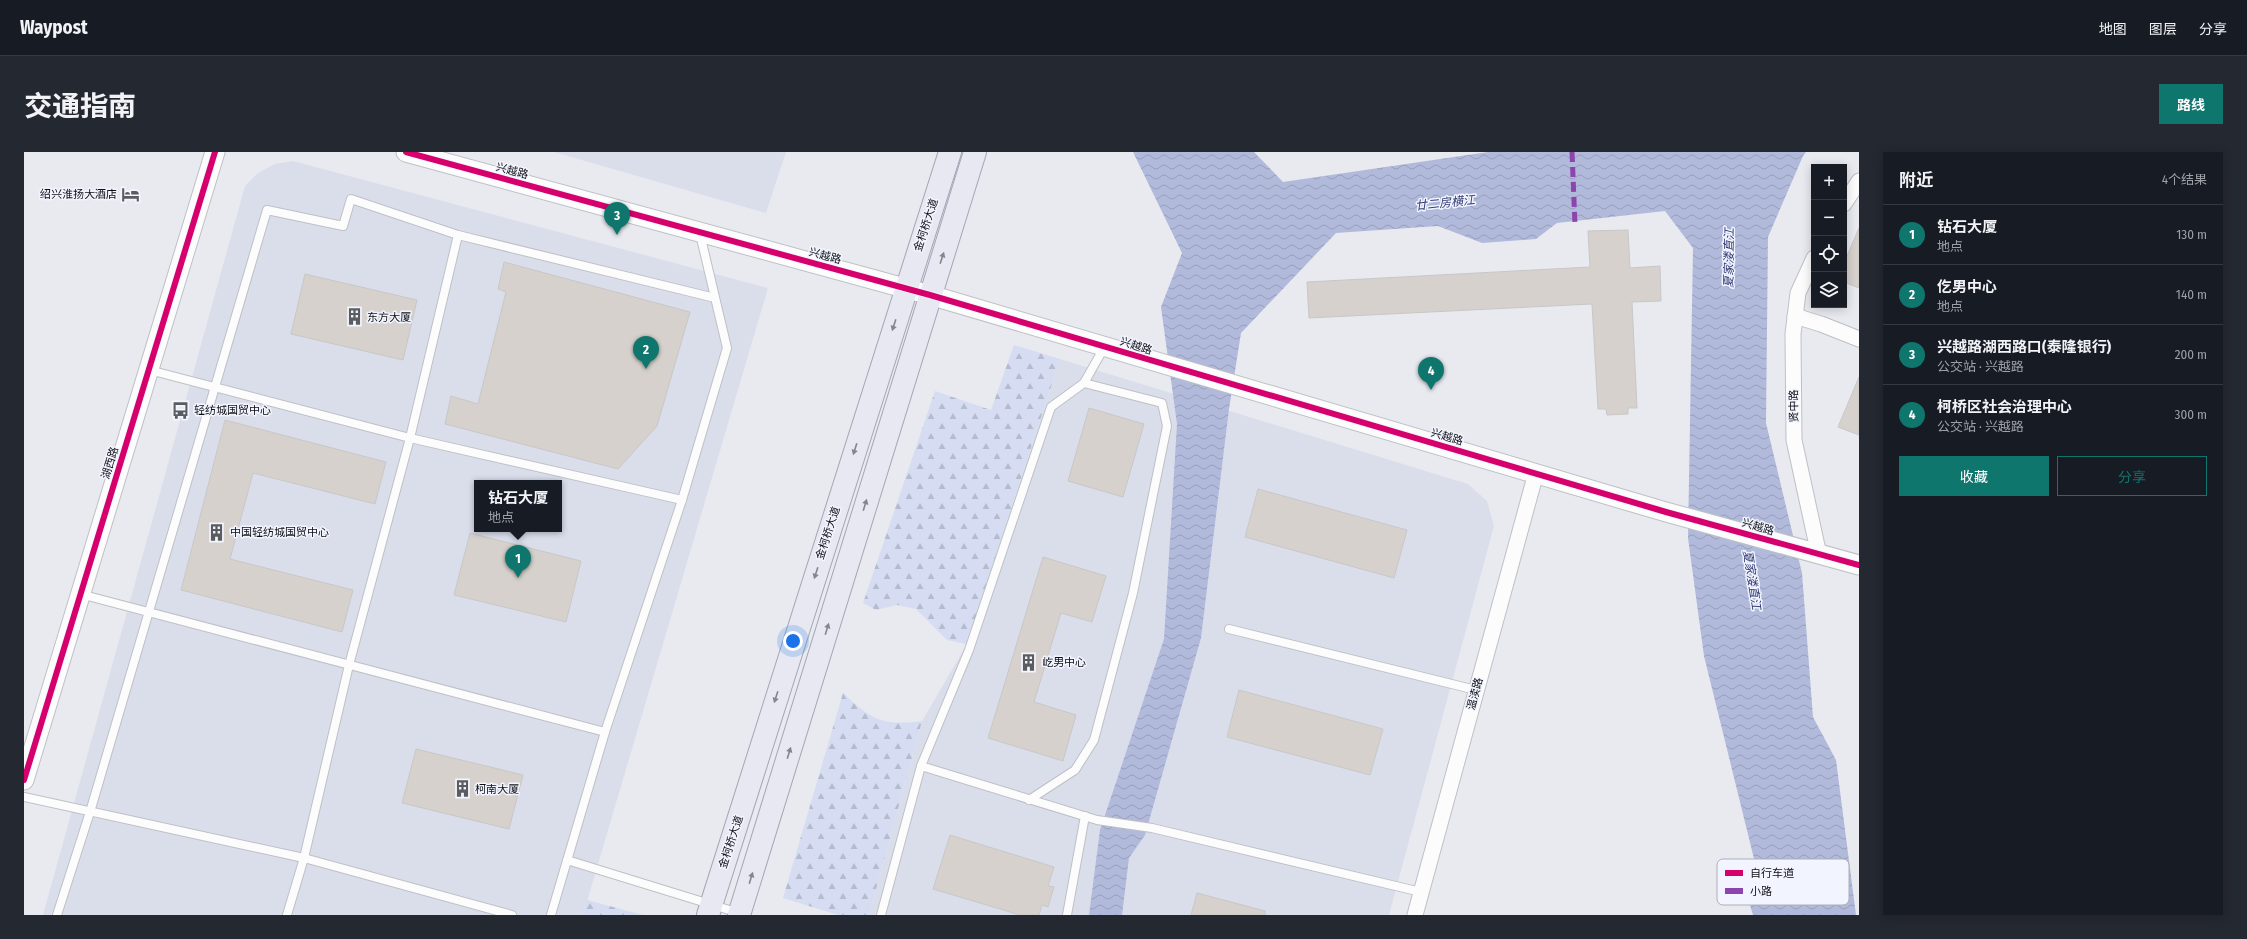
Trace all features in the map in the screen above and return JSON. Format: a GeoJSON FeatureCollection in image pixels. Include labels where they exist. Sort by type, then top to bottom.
{"type":"FeatureCollection","features":[{"type":"Feature","properties":{"kind":"main road","name":"金柯桥大道"},"geometry":{"type":"LineString","coordinates":[[709,910],[950,152]]}},
{"type":"Feature","properties":{"kind":"main road"},"geometry":{"type":"LineString","coordinates":[[741,914],[975,152]]}},
{"type":"Feature","properties":{"kind":"street","name":"湖西路"},"geometry":{"type":"LineString","coordinates":[[24,780],[215,152]]}},
{"type":"Feature","properties":{"kind":"street","name":"兴越路"},"geometry":{"type":"LineString","coordinates":[[406,152],[906,288],[1105,346],[1149,361],[1666,512],[1859,565]]}},
{"type":"Feature","properties":{"kind":"street"},"geometry":{"type":"LineString","coordinates":[[1847,200],[1859,181]]}},
{"type":"Feature","properties":{"kind":"street","name":"贤中路"},"geometry":{"type":"LineString","coordinates":[[1811,265],[1798,293],[1793,334],[1794,440],[1813,553]]}},
{"type":"Feature","properties":{"kind":"street"},"geometry":{"type":"LineString","coordinates":[[1795,316],[1821,324],[1859,339]]}},
{"type":"Feature","properties":{"kind":"street","name":"温渎路"},"geometry":{"type":"LineString","coordinates":[[1415,915],[1536,473]]}},
{"type":"Feature","properties":{"kind":"lane"},"geometry":{"type":"LineString","coordinates":[[57,915],[90,812],[267,210],[343,226],[351,199],[458,235],[715,298]]}},
{"type":"Feature","properties":{"kind":"lane"},"geometry":{"type":"LineString","coordinates":[[551,915],[605,732],[682,500],[727,348],[700,232]]}},
{"type":"Feature","properties":{"kind":"lane"},"geometry":{"type":"LineString","coordinates":[[287,915],[304,858],[349,665],[410,438],[458,235]]}},
{"type":"Feature","properties":{"kind":"lane"},"geometry":{"type":"LineString","coordinates":[[881,915],[921,766],[969,650],[1051,407],[1084,383],[1105,346]]}},
{"type":"Feature","properties":{"kind":"lane"},"geometry":{"type":"LineString","coordinates":[[148,370],[410,438],[682,500]]}},
{"type":"Feature","properties":{"kind":"lane"},"geometry":{"type":"LineString","coordinates":[[1029,800],[1075,770],[1094,740],[1132,593],[1167,426],[1162,403],[1084,383]]}},
{"type":"Feature","properties":{"kind":"lane"},"geometry":{"type":"LineString","coordinates":[[80,594],[605,732]]}},
{"type":"Feature","properties":{"kind":"lane"},"geometry":{"type":"LineString","coordinates":[[1229,629],[1476,690]]}},
{"type":"Feature","properties":{"kind":"lane"},"geometry":{"type":"LineString","coordinates":[[921,766],[1097,820],[1152,828],[1421,892]]}},
{"type":"Feature","properties":{"kind":"lane"},"geometry":{"type":"LineString","coordinates":[[24,797],[304,858],[512,915]]}},
{"type":"Feature","properties":{"kind":"lane"},"geometry":{"type":"LineString","coordinates":[[1067,915],[1085,816]]}},
{"type":"Feature","properties":{"kind":"lane"},"geometry":{"type":"LineString","coordinates":[[567,860],[709,910],[741,914]]}},
{"type":"Feature","properties":{"kind":"shaded area"},"geometry":{"type":"Polygon","coordinates":[[[554,152],[786,152],[766,213],[554,152]]]}},
{"type":"Feature","properties":{"kind":"shaded area"},"geometry":{"type":"Polygon","coordinates":[[[293,161],[768,288],[583,915],[43,915],[245,186],[258,173],[275,164],[293,161]]]}},
{"type":"Feature","properties":{"kind":"shaded area"},"geometry":{"type":"Polygon","coordinates":[[[1060,359],[1468,484],[1487,501],[1494,526],[1389,915],[869,915],[922,721],[967,644],[1060,359]]]}},
{"type":"Feature","properties":{"kind":"green space"},"geometry":{"type":"Polygon","coordinates":[[[1014,345],[1060,359],[967,644],[947,640],[916,609],[897,605],[876,610],[863,603],[935,391],[991,410],[1014,345]]]}},
{"type":"Feature","properties":{"kind":"green space"},"geometry":{"type":"Polygon","coordinates":[[[843,693],[870,715],[878,719],[897,723],[922,721],[869,915],[838,915],[783,898],[843,693]]]}},
{"type":"Feature","properties":{"kind":"green space"},"geometry":{"type":"Polygon","coordinates":[[[587,900],[643,915],[583,915],[587,900]]]}},
{"type":"Feature","properties":{"kind":"water"},"geometry":{"type":"Polygon","coordinates":[[[1133,152],[1254,152],[1283,182],[1488,152],[1806,152],[1768,237],[1766,423],[1802,573],[1813,717],[1836,760],[1849,859],[1754,859],[1704,656],[1688,538],[1693,248],[1665,211],[1557,223],[1536,239],[1482,243],[1438,226],[1336,233],[1241,333],[1229,409],[1201,638],[1145,835],[1129,858],[1122,915],[1089,915],[1100,830],[1164,639],[1177,424],[1161,307],[1182,253],[1133,152]]]}},
{"type":"Feature","properties":{"kind":"water"},"geometry":{"type":"Polygon","coordinates":[[[1849,861],[1856,915],[1753,915],[1750,905],[1849,905],[1849,861]]]}},
{"type":"Feature","properties":{"kind":"building"},"geometry":{"type":"Polygon","coordinates":[[[1859,228],[1859,288],[1847,283],[1847,256],[1859,228]]]}},
{"type":"Feature","properties":{"kind":"building"},"geometry":{"type":"Polygon","coordinates":[[[1628,230],[1630,268],[1660,266],[1661,301],[1632,302],[1637,408],[1628,408],[1628,414],[1607,415],[1606,409],[1598,409],[1592,304],[1309,318],[1307,282],[1590,267],[1588,231],[1628,230]]]}},
{"type":"Feature","properties":{"kind":"building"},"geometry":{"type":"Polygon","coordinates":[[[504,262],[690,312],[657,426],[618,469],[445,424],[451,396],[478,404],[506,292],[498,289],[504,262]]]}},
{"type":"Feature","properties":{"kind":"building","name":"东方大厦"},"geometry":{"type":"Polygon","coordinates":[[[305,274],[417,300],[403,360],[291,334],[305,274]]]}},
{"type":"Feature","properties":{"kind":"building"},"geometry":{"type":"Polygon","coordinates":[[[1859,377],[1859,435],[1838,427],[1859,377]]]}},
{"type":"Feature","properties":{"kind":"building"},"geometry":{"type":"Polygon","coordinates":[[[1089,408],[1144,424],[1123,497],[1068,481],[1089,408]]]}},
{"type":"Feature","properties":{"kind":"building","name":"中国轻纺城国贸中心"},"geometry":{"type":"Polygon","coordinates":[[[225,420],[386,462],[375,504],[253,473],[230,559],[353,590],[342,632],[181,590],[225,420]]]}},
{"type":"Feature","properties":{"kind":"building"},"geometry":{"type":"Polygon","coordinates":[[[1258,489],[1407,530],[1394,578],[1245,537],[1258,489]]]}},
{"type":"Feature","properties":{"kind":"building"},"geometry":{"type":"Polygon","coordinates":[[[470,533],[581,561],[566,622],[454,595],[470,533]]]}},
{"type":"Feature","properties":{"kind":"building","name":"屹男中心"},"geometry":{"type":"Polygon","coordinates":[[[1043,557],[1106,576],[1092,622],[1061,613],[1034,702],[1076,715],[1063,761],[988,738],[1043,557]]]}},
{"type":"Feature","properties":{"kind":"building"},"geometry":{"type":"Polygon","coordinates":[[[1239,690],[1383,729],[1370,775],[1227,737],[1239,690]]]}},
{"type":"Feature","properties":{"kind":"building","name":"柯南大厦"},"geometry":{"type":"Polygon","coordinates":[[[416,749],[523,775],[509,829],[402,803],[416,749]]]}},
{"type":"Feature","properties":{"kind":"building"},"geometry":{"type":"Polygon","coordinates":[[[950,835],[1054,867],[1048,886],[1054,887],[1048,907],[1042,905],[1039,915],[1020,915],[933,889],[950,835]]]}},
{"type":"Feature","properties":{"kind":"building"},"geometry":{"type":"Polygon","coordinates":[[[1197,893],[1265,911],[1265,915],[1191,915],[1197,893]]]}},
{"type":"Feature","properties":{"kind":"marked path"},"geometry":{"type":"LineString","coordinates":[[1572,152],[1575,225]]}},
{"type":"Feature","properties":{"kind":"cycle path"},"geometry":{"type":"LineString","coordinates":[[24,780],[215,152]]}},
{"type":"Feature","properties":{"kind":"cycle path"},"geometry":{"type":"LineString","coordinates":[[406,152],[930,295],[1666,512],[1859,565]]}},
{"type":"Feature","properties":{"kind":"place","name":"绍兴淮扬大酒店"},"geometry":{"type":"Point","coordinates":[130,194]}},
{"type":"Feature","properties":{"kind":"place","name":"兴越路湖西路口(泰隆银行)"},"geometry":{"type":"Point","coordinates":[617,235]}},
{"type":"Feature","properties":{"kind":"place","name":"东方大厦"},"geometry":{"type":"Point","coordinates":[354,317]}},
{"type":"Feature","properties":{"kind":"place","name":"仡男中心"},"geometry":{"type":"Point","coordinates":[646,369]}},
{"type":"Feature","properties":{"kind":"place","name":"柯桥区社会治理中心"},"geometry":{"type":"Point","coordinates":[1431,390]}},
{"type":"Feature","properties":{"kind":"place","name":"轻纺城国贸中心"},"geometry":{"type":"Point","coordinates":[181,410]}},
{"type":"Feature","properties":{"kind":"place","name":"中国轻纺城国贸中心"},"geometry":{"type":"Point","coordinates":[217,532]}},
{"type":"Feature","properties":{"kind":"place","name":"钻石大厦"},"geometry":{"type":"Point","coordinates":[518,578]}},
{"type":"Feature","properties":{"kind":"place","name":"屹男中心"},"geometry":{"type":"Point","coordinates":[1029,662]}},
{"type":"Feature","properties":{"kind":"place","name":"柯南大厦"},"geometry":{"type":"Point","coordinates":[462,789]}},
{"type":"Feature","properties":{"kind":"water label","name":"廿二房横江"},"geometry":{"type":"Point","coordinates":[1445,203]}},
{"type":"Feature","properties":{"kind":"water label","name":"夏家溇直江"},"geometry":{"type":"Point","coordinates":[1729,258]}},
{"type":"Feature","properties":{"kind":"water label","name":"夏家溇直江"},"geometry":{"type":"Point","coordinates":[1752,580]}}]}
